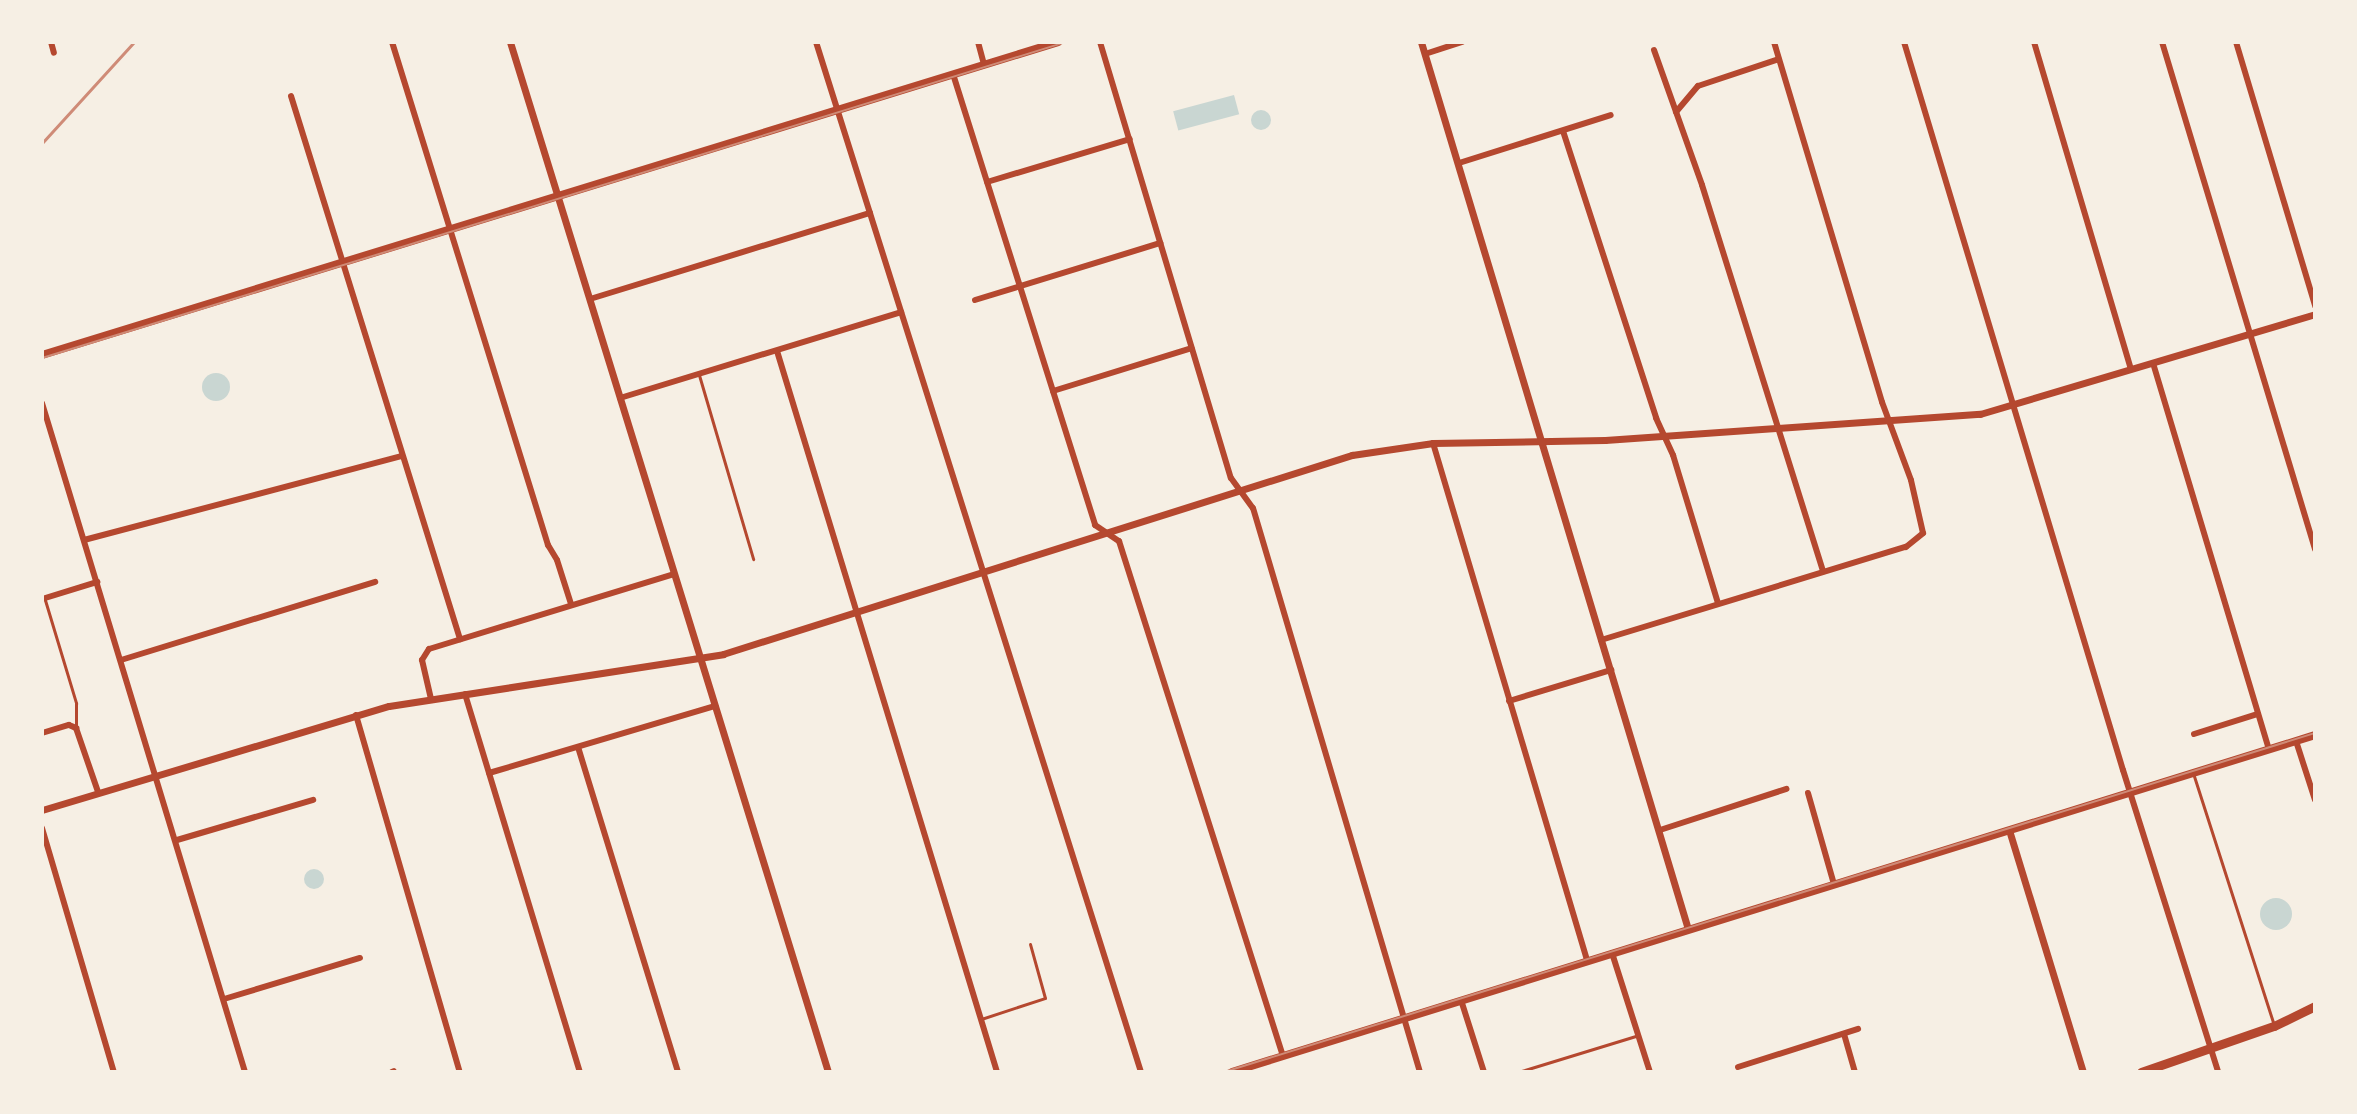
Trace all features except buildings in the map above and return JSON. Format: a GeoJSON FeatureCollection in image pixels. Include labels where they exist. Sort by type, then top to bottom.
{"type":"FeatureCollection","features":[{"type":"Feature","properties":{"kind":"main road"},"geometry":{"type":"LineString","coordinates":[[42,355],[1058,42]]}},
{"type":"Feature","properties":{"kind":"main road"},"geometry":{"type":"LineString","coordinates":[[1232,1072],[2315,735]]}},
{"type":"Feature","properties":{"kind":"main road"},"geometry":{"type":"LineString","coordinates":[[2141,1072],[2274,1026],[2315,1006]]}},
{"type":"Feature","properties":{"kind":"street"},"geometry":{"type":"LineString","coordinates":[[51,42],[54,53]]}},
{"type":"Feature","properties":{"kind":"street"},"geometry":{"type":"LineString","coordinates":[[392,42],[548,545],[557,560],[571,604]]}},
{"type":"Feature","properties":{"kind":"street"},"geometry":{"type":"LineString","coordinates":[[510,42],[828,1072]]}},
{"type":"Feature","properties":{"kind":"street"},"geometry":{"type":"LineString","coordinates":[[818,42],[1141,1072]]}},
{"type":"Feature","properties":{"kind":"street"},"geometry":{"type":"LineString","coordinates":[[978,42],[984,64]]}},
{"type":"Feature","properties":{"kind":"street"},"geometry":{"type":"LineString","coordinates":[[1100,42],[1231,478],[1253,508],[1420,1072]]}},
{"type":"Feature","properties":{"kind":"street"},"geometry":{"type":"LineString","coordinates":[[1421,42],[1688,929]]}},
{"type":"Feature","properties":{"kind":"street"},"geometry":{"type":"LineString","coordinates":[[1425,54],[1462,42]]}},
{"type":"Feature","properties":{"kind":"street"},"geometry":{"type":"LineString","coordinates":[[1601,640],[1906,547],[1920,538],[1924,524],[1882,402],[1774,42]]}},
{"type":"Feature","properties":{"kind":"street"},"geometry":{"type":"LineString","coordinates":[[1904,42],[2130,793],[2218,1072]]}},
{"type":"Feature","properties":{"kind":"street"},"geometry":{"type":"LineString","coordinates":[[2034,42],[2131,369]]}},
{"type":"Feature","properties":{"kind":"street"},"geometry":{"type":"LineString","coordinates":[[2162,42],[2315,549]]}},
{"type":"Feature","properties":{"kind":"street"},"geometry":{"type":"LineString","coordinates":[[2236,42],[2315,306]]}},
{"type":"Feature","properties":{"kind":"street"},"geometry":{"type":"LineString","coordinates":[[1654,50],[1823,572]]}},
{"type":"Feature","properties":{"kind":"street"},"geometry":{"type":"LineString","coordinates":[[1676,112],[1698,86],[1779,59]]}},
{"type":"Feature","properties":{"kind":"street"},"geometry":{"type":"LineString","coordinates":[[953,74],[1095,525],[1119,541],[1283,1056]]}},
{"type":"Feature","properties":{"kind":"street"},"geometry":{"type":"LineString","coordinates":[[291,96],[460,639]]}},
{"type":"Feature","properties":{"kind":"street"},"geometry":{"type":"LineString","coordinates":[[1459,163],[1611,115]]}},
{"type":"Feature","properties":{"kind":"street"},"geometry":{"type":"LineString","coordinates":[[1563,131],[1663,436],[1673,455],[1718,603]]}},
{"type":"Feature","properties":{"kind":"street"},"geometry":{"type":"LineString","coordinates":[[987,182],[1130,139]]}},
{"type":"Feature","properties":{"kind":"street"},"geometry":{"type":"LineString","coordinates":[[590,299],[870,213]]}},
{"type":"Feature","properties":{"kind":"street"},"geometry":{"type":"LineString","coordinates":[[975,300],[1160,243]]}},
{"type":"Feature","properties":{"kind":"street"},"geometry":{"type":"LineString","coordinates":[[620,398],[901,312]]}},
{"type":"Feature","properties":{"kind":"street"},"geometry":{"type":"LineString","coordinates":[[42,810],[356,714],[431,699],[701,658],[984,573],[1352,455],[1433,443],[1663,436],[1980,414],[2315,314]]}},
{"type":"Feature","properties":{"kind":"street"},"geometry":{"type":"LineString","coordinates":[[1053,391],[1192,348]]}},
{"type":"Feature","properties":{"kind":"street"},"geometry":{"type":"LineString","coordinates":[[777,351],[997,1072]]}},
{"type":"Feature","properties":{"kind":"street"},"geometry":{"type":"LineString","coordinates":[[2153,363],[2269,749]]}},
{"type":"Feature","properties":{"kind":"street"},"geometry":{"type":"LineString","coordinates":[[42,403],[245,1072]]}},
{"type":"Feature","properties":{"kind":"street"},"geometry":{"type":"LineString","coordinates":[[1433,443],[1587,960]]}},
{"type":"Feature","properties":{"kind":"street"},"geometry":{"type":"LineString","coordinates":[[84,540],[402,456]]}},
{"type":"Feature","properties":{"kind":"street"},"geometry":{"type":"LineString","coordinates":[[431,699],[423,655],[460,639],[674,574]]}},
{"type":"Feature","properties":{"kind":"street"},"geometry":{"type":"LineString","coordinates":[[43,598],[97,582]]}},
{"type":"Feature","properties":{"kind":"street"},"geometry":{"type":"LineString","coordinates":[[121,660],[375,582]]}},
{"type":"Feature","properties":{"kind":"street"},"geometry":{"type":"LineString","coordinates":[[1509,701],[1611,670]]}},
{"type":"Feature","properties":{"kind":"street"},"geometry":{"type":"LineString","coordinates":[[465,694],[580,1072]]}},
{"type":"Feature","properties":{"kind":"street"},"geometry":{"type":"LineString","coordinates":[[489,773],[715,706]]}},
{"type":"Feature","properties":{"kind":"street"},"geometry":{"type":"LineString","coordinates":[[356,714],[460,1072]]}},
{"type":"Feature","properties":{"kind":"street"},"geometry":{"type":"LineString","coordinates":[[2194,734],[2258,714]]}},
{"type":"Feature","properties":{"kind":"street"},"geometry":{"type":"LineString","coordinates":[[42,733],[69,725],[76,728],[98,792]]}},
{"type":"Feature","properties":{"kind":"street"},"geometry":{"type":"LineString","coordinates":[[2296,741],[2315,800]]}},
{"type":"Feature","properties":{"kind":"street"},"geometry":{"type":"LineString","coordinates":[[578,747],[678,1072]]}},
{"type":"Feature","properties":{"kind":"street"},"geometry":{"type":"LineString","coordinates":[[1660,830],[1786,789]]}},
{"type":"Feature","properties":{"kind":"street"},"geometry":{"type":"LineString","coordinates":[[1808,793],[1834,884]]}},
{"type":"Feature","properties":{"kind":"street"},"geometry":{"type":"LineString","coordinates":[[177,840],[313,800]]}},
{"type":"Feature","properties":{"kind":"street"},"geometry":{"type":"LineString","coordinates":[[42,828],[114,1072]]}},
{"type":"Feature","properties":{"kind":"street"},"geometry":{"type":"LineString","coordinates":[[2009,830],[2083,1072]]}},
{"type":"Feature","properties":{"kind":"street"},"geometry":{"type":"LineString","coordinates":[[1612,953],[1650,1072]]}},
{"type":"Feature","properties":{"kind":"street"},"geometry":{"type":"LineString","coordinates":[[224,999],[360,958]]}},
{"type":"Feature","properties":{"kind":"street"},"geometry":{"type":"LineString","coordinates":[[1461,1000],[1484,1072]]}},
{"type":"Feature","properties":{"kind":"street"},"geometry":{"type":"LineString","coordinates":[[1738,1067],[1858,1029]]}},
{"type":"Feature","properties":{"kind":"street"},"geometry":{"type":"LineString","coordinates":[[1844,1034],[1855,1072]]}},
{"type":"Feature","properties":{"kind":"lane"},"geometry":{"type":"LineString","coordinates":[[699,375],[753,559]]}},
{"type":"Feature","properties":{"kind":"lane"},"geometry":{"type":"LineString","coordinates":[[43,598],[76,703],[76,728]]}},
{"type":"Feature","properties":{"kind":"lane"},"geometry":{"type":"LineString","coordinates":[[2193,773],[2274,1026]]}},
{"type":"Feature","properties":{"kind":"lane"},"geometry":{"type":"LineString","coordinates":[[981,1019],[1045,998],[1030,944]]}},
{"type":"Feature","properties":{"kind":"lane"},"geometry":{"type":"LineString","coordinates":[[1518,1072],[1638,1035]]}},
{"type":"Feature","properties":{"kind":"shaded area"},"geometry":{"type":"Polygon","coordinates":[[[1234,95],[1239,114],[1178,131],[1173,111],[1234,95]]]}},
{"type":"Feature","properties":{"kind":"shaded area"},"geometry":{"type":"Polygon","coordinates":[[[1257,110],[1265,110],[1271,120],[1265,130],[1257,130],[1251,124],[1251,116],[1257,110]]]}},
{"type":"Feature","properties":{"kind":"shaded area"},"geometry":{"type":"Polygon","coordinates":[[[216,373],[226,377],[230,387],[226,397],[216,401],[206,397],[202,387],[206,377],[216,373]]]}},
{"type":"Feature","properties":{"kind":"shaded area"},"geometry":{"type":"Polygon","coordinates":[[[314,869],[321,872],[324,879],[321,886],[314,889],[307,886],[304,879],[307,872],[314,869]]]}},
{"type":"Feature","properties":{"kind":"shaded area"},"geometry":{"type":"Polygon","coordinates":[[[2276,898],[2287,903],[2292,914],[2287,925],[2276,930],[2265,925],[2260,914],[2265,903],[2276,898]]]}},
{"type":"Feature","properties":{"kind":"tram line"},"geometry":{"type":"LineString","coordinates":[[42,358],[1066,42]]}},
{"type":"Feature","properties":{"kind":"tram line"},"geometry":{"type":"LineString","coordinates":[[1224,1072],[2315,733]]}},
{"type":"Feature","properties":{"kind":"railway"},"geometry":{"type":"LineString","coordinates":[[42,143],[134,42]]}}]}
